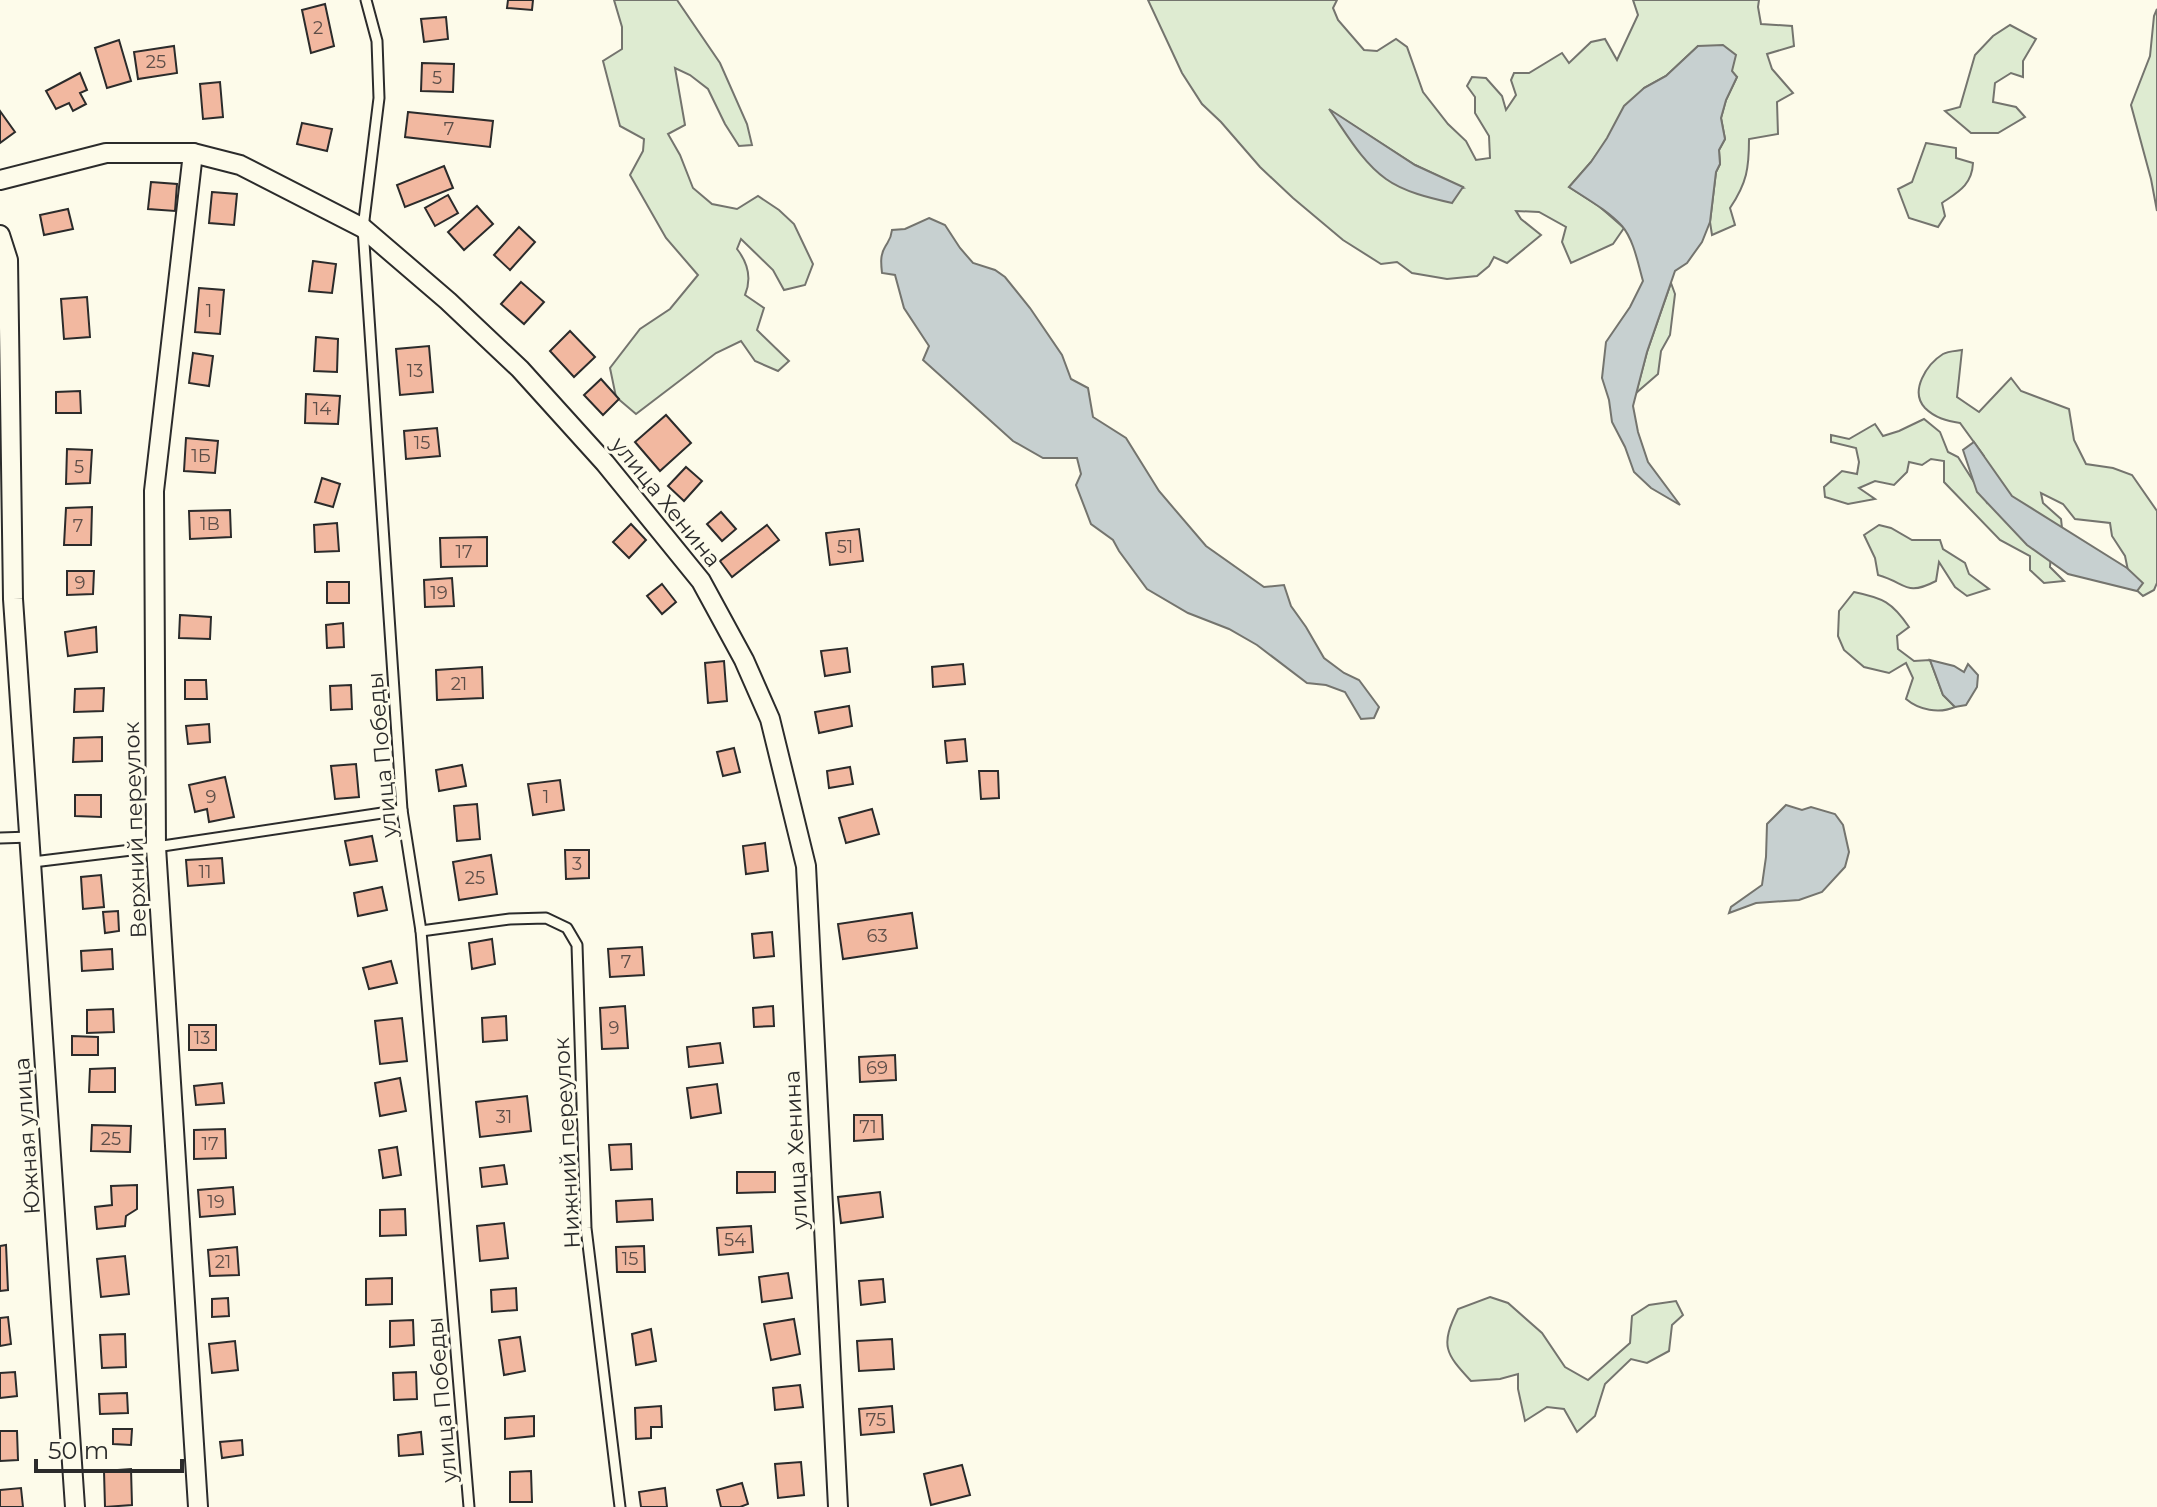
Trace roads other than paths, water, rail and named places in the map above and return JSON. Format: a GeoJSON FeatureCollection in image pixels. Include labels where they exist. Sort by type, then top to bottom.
{"type":"FeatureCollection","features":[{"type":"Feature","properties":{"kind":"street","name":"улица Хенина"},"geometry":{"type":"LineString","coordinates":[[0,180],[106,153],[193,153],[240,165],[363,228],[448,301],[520,369],[605,463],[701,581],[744,660],[770,719],[806,866],[838,1507]]}},
{"type":"Feature","properties":{"kind":"street","name":"Верхний переулок"},"geometry":{"type":"LineString","coordinates":[[193,153],[154,491],[156,847],[198,1507]]}},
{"type":"Feature","properties":{"kind":"street","name":"Южная улица"},"geometry":{"type":"LineString","coordinates":[[0,235],[8,260],[13,599],[75,1507]]}},
{"type":"Feature","properties":{"kind":"lane","name":"улица Победы"},"geometry":{"type":"LineString","coordinates":[[366,0],[377,41],[379,98],[363,228],[402,810],[421,931],[469,1507]]}},
{"type":"Feature","properties":{"kind":"lane"},"geometry":{"type":"LineString","coordinates":[[33,862],[402,810]]}},
{"type":"Feature","properties":{"kind":"lane"},"geometry":{"type":"LineString","coordinates":[[0,838],[31,837]]}},
{"type":"Feature","properties":{"kind":"lane","name":"Нижний переулок"},"geometry":{"type":"LineString","coordinates":[[421,931],[510,919],[546,918],[567,928],[577,945],[586,1228],[620,1507]]}}]}
